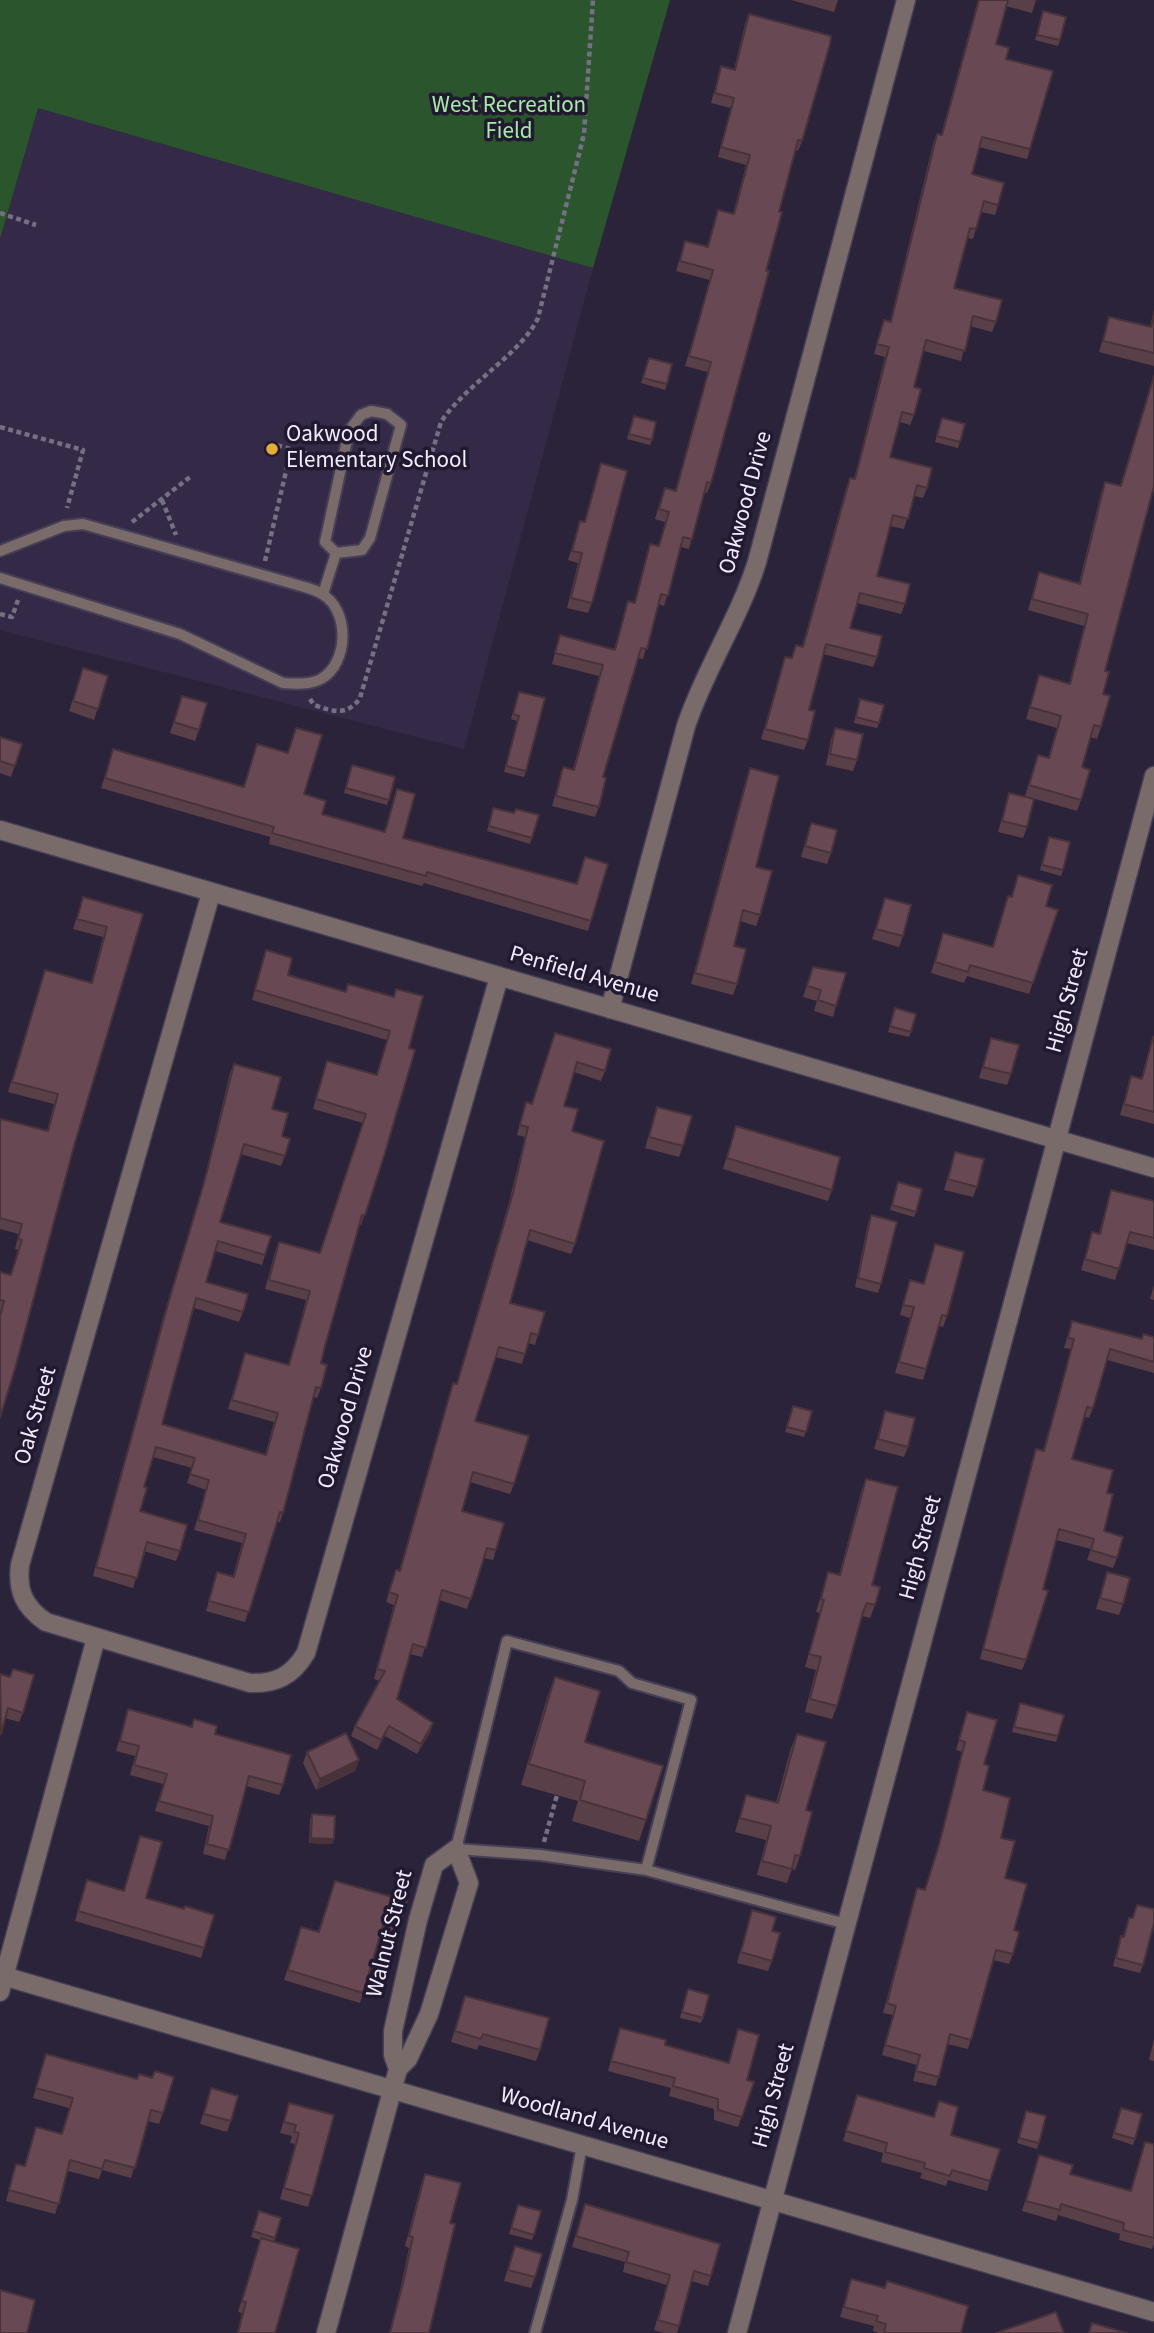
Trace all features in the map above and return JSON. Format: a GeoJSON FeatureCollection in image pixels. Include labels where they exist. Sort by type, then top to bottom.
{"type":"FeatureCollection","features":[{"type":"Feature","properties":{"kind":"street","name":"Oakwood Drive"},"geometry":{"type":"LineString","coordinates":[[610,1009],[690,715],[709,667],[748,590],[757,562],[906,0]]}},
{"type":"Feature","properties":{"kind":"street","name":"High Street"},"geometry":{"type":"LineString","coordinates":[[737,2333],[1154,776]]}},
{"type":"Feature","properties":{"kind":"street","name":"Penfield Avenue"},"geometry":{"type":"LineString","coordinates":[[0,830],[1154,1168]]}},
{"type":"Feature","properties":{"kind":"street","name":"Oak Street"},"geometry":{"type":"LineString","coordinates":[[96,1638],[46,1622],[32,1612],[20,1590],[20,1565],[211,893]]}},
{"type":"Feature","properties":{"kind":"street","name":"Oakwood Drive"},"geometry":{"type":"LineString","coordinates":[[96,1638],[250,1683],[267,1684],[283,1678],[297,1668],[306,1653],[499,977]]}},
{"type":"Feature","properties":{"kind":"street"},"geometry":{"type":"LineString","coordinates":[[1,1981],[96,1638]]}},
{"type":"Feature","properties":{"kind":"street","name":"Walnut Street"},"geometry":{"type":"LineString","coordinates":[[326,2333],[398,2069],[408,2059],[426,2023],[469,1883],[456,1849],[434,1865],[418,1920],[393,2031],[393,2055],[398,2069]]}},
{"type":"Feature","properties":{"kind":"street","name":"Woodland Avenue"},"geometry":{"type":"LineString","coordinates":[[1,1981],[392,2089],[1154,2312]]}},
{"type":"Feature","properties":{"kind":"lane"},"geometry":{"type":"LineString","coordinates":[[371,411],[387,414],[401,425],[370,538],[362,550],[336,553],[326,542],[349,431],[361,415],[371,411]]}},
{"type":"Feature","properties":{"kind":"lane"},"geometry":{"type":"LineString","coordinates":[[0,551],[64,526],[83,524],[323,594],[338,618],[343,636],[341,652],[333,668],[320,680],[300,684],[283,682],[180,634],[0,578]]}},
{"type":"Feature","properties":{"kind":"lane"},"geometry":{"type":"LineString","coordinates":[[323,594],[336,553]]}},
{"type":"Feature","properties":{"kind":"lane"},"geometry":{"type":"LineString","coordinates":[[646,1870],[691,1700],[632,1683],[619,1671],[507,1641],[456,1849],[540,1855],[646,1870],[846,1924]]}},
{"type":"Feature","properties":{"kind":"lane"},"geometry":{"type":"LineString","coordinates":[[535,2333],[572,2200],[582,2145]]}},
{"type":"Feature","properties":{"kind":"path"},"geometry":{"type":"LineString","coordinates":[[314,705],[338,712],[348,710],[359,698],[441,422],[465,391],[527,336],[538,318],[584,134],[593,0]]}},
{"type":"Feature","properties":{"kind":"path"},"geometry":{"type":"LineString","coordinates":[[0,213],[36,225]]}},
{"type":"Feature","properties":{"kind":"path"},"geometry":{"type":"LineString","coordinates":[[0,427],[83,450],[67,508]]}},
{"type":"Feature","properties":{"kind":"path"},"geometry":{"type":"LineString","coordinates":[[269,443],[307,454]]}},
{"type":"Feature","properties":{"kind":"path"},"geometry":{"type":"LineString","coordinates":[[252,560],[264,564],[291,450]]}},
{"type":"Feature","properties":{"kind":"path"},"geometry":{"type":"LineString","coordinates":[[139,530],[126,527],[190,477]]}},
{"type":"Feature","properties":{"kind":"path"},"geometry":{"type":"LineString","coordinates":[[162,500],[178,540],[165,537]]}},
{"type":"Feature","properties":{"kind":"path"},"geometry":{"type":"LineString","coordinates":[[59,511],[77,506]]}},
{"type":"Feature","properties":{"kind":"path"},"geometry":{"type":"LineString","coordinates":[[0,614],[7,616]]}},
{"type":"Feature","properties":{"kind":"path"},"geometry":{"type":"LineString","coordinates":[[543,1844],[558,1796]]}},
{"type":"Feature","properties":{"kind":"shaded area","name":"Oakwood Elementary School"},"geometry":{"type":"Polygon","coordinates":[[[38,108],[593,268],[464,749],[0,630],[0,239],[38,108]]]}},
{"type":"Feature","properties":{"kind":"green space","name":"West Recreation Field"},"geometry":{"type":"Polygon","coordinates":[[[0,0],[670,0],[593,268],[38,108],[0,239],[0,0]]]}},
{"type":"Feature","properties":{"kind":"building"},"geometry":{"type":"Polygon","coordinates":[[[979,0],[1008,0],[996,44],[1009,48],[1006,59],[1053,71],[1030,149],[982,137],[972,174],[1004,183],[998,205],[984,201],[976,229],[970,228],[954,288],[1002,300],[996,322],[973,316],[965,351],[926,340],[914,387],[921,389],[914,415],[902,412],[890,457],[932,468],[927,488],[917,485],[908,519],[893,515],[877,576],[910,584],[905,604],[860,593],[850,628],[882,636],[877,657],[826,644],[809,710],[815,711],[808,740],[765,729],[785,657],[792,658],[796,645],[803,647],[850,478],[855,479],[889,347],[877,344],[884,320],[891,322],[937,134],[942,135],[979,0]]]}},
{"type":"Feature","properties":{"kind":"building"},"geometry":{"type":"Polygon","coordinates":[[[1043,11],[1066,17],[1060,40],[1037,35],[1043,11]]]}},
{"type":"Feature","properties":{"kind":"building"},"geometry":{"type":"Polygon","coordinates":[[[749,14],[831,36],[830,44],[802,141],[798,140],[766,271],[769,271],[711,483],[707,482],[692,539],[683,537],[668,596],[661,594],[647,649],[641,648],[603,777],[606,778],[599,807],[556,796],[563,767],[574,770],[603,665],[555,653],[560,635],[615,650],[628,601],[635,603],[650,544],[659,546],[669,512],[659,509],[665,488],[676,491],[711,362],[689,356],[713,270],[680,261],[685,241],[708,247],[718,210],[734,214],[750,155],[721,147],[734,98],[715,93],[721,66],[735,70],[749,14]]]}},
{"type":"Feature","properties":{"kind":"building"},"geometry":{"type":"Polygon","coordinates":[[[1154,314],[1154,353],[1103,341],[1109,317],[1151,327],[1154,314]]]}},
{"type":"Feature","properties":{"kind":"building"},"geometry":{"type":"Polygon","coordinates":[[[649,358],[672,364],[667,384],[643,378],[649,358]]]}},
{"type":"Feature","properties":{"kind":"building"},"geometry":{"type":"Polygon","coordinates":[[[1154,376],[1154,486],[1105,671],[1109,672],[1103,694],[1110,696],[1101,727],[1094,725],[1082,767],[1090,770],[1081,800],[1029,785],[1038,755],[1049,758],[1061,716],[1030,707],[1039,675],[1070,684],[1088,614],[1032,599],[1039,572],[1080,584],[1105,482],[1121,486],[1154,376]]]}},
{"type":"Feature","properties":{"kind":"building"},"geometry":{"type":"Polygon","coordinates":[[[634,416],[656,422],[652,440],[629,434],[634,416]]]}},
{"type":"Feature","properties":{"kind":"building"},"geometry":{"type":"Polygon","coordinates":[[[942,418],[965,424],[960,442],[937,436],[942,418]]]}},
{"type":"Feature","properties":{"kind":"building"},"geometry":{"type":"Polygon","coordinates":[[[601,463],[627,471],[592,603],[571,598],[582,553],[572,551],[580,521],[585,522],[601,463]]]}},
{"type":"Feature","properties":{"kind":"building"},"geometry":{"type":"Polygon","coordinates":[[[83,668],[108,676],[98,709],[73,701],[83,668]]]}},
{"type":"Feature","properties":{"kind":"building"},"geometry":{"type":"Polygon","coordinates":[[[519,692],[545,698],[526,771],[506,766],[519,716],[513,714],[519,692]]]}},
{"type":"Feature","properties":{"kind":"building"},"geometry":{"type":"Polygon","coordinates":[[[182,696],[207,703],[199,730],[174,722],[182,696]]]}},
{"type":"Feature","properties":{"kind":"building"},"geometry":{"type":"Polygon","coordinates":[[[860,699],[884,705],[879,723],[856,717],[860,699]]]}},
{"type":"Feature","properties":{"kind":"building"},"geometry":{"type":"Polygon","coordinates":[[[296,728],[322,735],[304,794],[326,801],[322,814],[385,832],[397,789],[415,794],[403,838],[577,884],[585,857],[608,864],[591,921],[427,872],[426,876],[272,833],[274,827],[105,778],[113,749],[244,787],[257,744],[288,753],[296,728]]]}},
{"type":"Feature","properties":{"kind":"building"},"geometry":{"type":"Polygon","coordinates":[[[835,728],[863,734],[857,760],[830,754],[835,728]]]}},
{"type":"Feature","properties":{"kind":"building"},"geometry":{"type":"Polygon","coordinates":[[[0,737],[22,744],[15,766],[0,761],[0,737]]]}},
{"type":"Feature","properties":{"kind":"building"},"geometry":{"type":"Polygon","coordinates":[[[352,765],[395,777],[389,800],[346,788],[352,765]]]}},
{"type":"Feature","properties":{"kind":"building"},"geometry":{"type":"Polygon","coordinates":[[[750,768],[779,776],[756,867],[772,871],[760,915],[743,910],[734,946],[746,949],[737,984],[695,973],[750,768]]]}},
{"type":"Feature","properties":{"kind":"building"},"geometry":{"type":"Polygon","coordinates":[[[1009,793],[1034,799],[1027,827],[1002,821],[1009,793]]]}},
{"type":"Feature","properties":{"kind":"building"},"geometry":{"type":"Polygon","coordinates":[[[493,808],[514,813],[516,809],[539,815],[532,838],[489,826],[493,808]]]}},
{"type":"Feature","properties":{"kind":"building"},"geometry":{"type":"Polygon","coordinates":[[[811,823],[837,830],[831,853],[805,846],[811,823]]]}},
{"type":"Feature","properties":{"kind":"building"},"geometry":{"type":"Polygon","coordinates":[[[1049,837],[1070,842],[1063,870],[1042,865],[1049,837]]]}},
{"type":"Feature","properties":{"kind":"building"},"geometry":{"type":"Polygon","coordinates":[[[1018,875],[1052,885],[1046,906],[1058,910],[1033,983],[970,965],[968,972],[935,962],[943,933],[993,947],[1008,896],[1012,897],[1018,875]]]}},
{"type":"Feature","properties":{"kind":"building"},"geometry":{"type":"Polygon","coordinates":[[[83,897],[143,914],[74,1146],[0,1418],[0,1316],[4,1301],[0,1300],[0,1272],[11,1275],[22,1240],[18,1239],[22,1224],[0,1218],[0,1123],[1,1119],[48,1131],[58,1094],[12,1082],[45,970],[92,983],[107,927],[77,919],[83,897]]]}},
{"type":"Feature","properties":{"kind":"building"},"geometry":{"type":"Polygon","coordinates":[[[885,898],[911,905],[903,936],[876,929],[885,898]]]}},
{"type":"Feature","properties":{"kind":"building"},"geometry":{"type":"Polygon","coordinates":[[[266,950],[292,958],[288,975],[346,992],[348,984],[394,997],[396,989],[423,996],[409,1048],[415,1050],[384,1156],[365,1215],[362,1215],[325,1346],[321,1363],[327,1365],[321,1388],[316,1387],[283,1513],[280,1512],[249,1612],[209,1601],[217,1572],[234,1577],[246,1534],[198,1520],[209,1480],[190,1474],[195,1458],[156,1447],[140,1511],[187,1525],[180,1551],[147,1542],[137,1578],[96,1567],[204,1183],[234,1064],[281,1077],[272,1109],[288,1113],[282,1136],[290,1139],[285,1156],[244,1144],[220,1222],[271,1236],[265,1255],[218,1241],[206,1282],[248,1294],[243,1312],[196,1298],[162,1424],[266,1455],[278,1413],[232,1400],[245,1353],[289,1365],[310,1291],[269,1280],[279,1242],[320,1253],[366,1114],[316,1099],[327,1061],[377,1075],[390,1031],[255,990],[266,950]]]}},
{"type":"Feature","properties":{"kind":"building"},"geometry":{"type":"Polygon","coordinates":[[[813,967],[846,973],[836,1006],[818,1000],[821,990],[807,986],[813,967]]]}},
{"type":"Feature","properties":{"kind":"building"},"geometry":{"type":"Polygon","coordinates":[[[895,1008],[916,1014],[911,1032],[890,1026],[895,1008]]]}},
{"type":"Feature","properties":{"kind":"building"},"geometry":{"type":"Polygon","coordinates":[[[555,1033],[611,1049],[605,1071],[577,1062],[564,1106],[578,1109],[572,1131],[604,1141],[575,1244],[530,1230],[510,1303],[545,1312],[538,1335],[531,1333],[525,1354],[499,1347],[475,1421],[529,1436],[514,1484],[473,1472],[462,1511],[504,1523],[496,1550],[487,1548],[471,1599],[442,1590],[426,1648],[413,1644],[397,1699],[433,1723],[421,1744],[389,1726],[381,1740],[355,1726],[385,1671],[377,1669],[398,1595],[389,1592],[396,1570],[400,1571],[453,1383],[457,1384],[513,1193],[528,1127],[520,1125],[526,1102],[532,1104],[555,1033]]]}},
{"type":"Feature","properties":{"kind":"building"},"geometry":{"type":"Polygon","coordinates":[[[1153,1037],[1154,1112],[1124,1104],[1131,1076],[1142,1079],[1153,1037]]]}},
{"type":"Feature","properties":{"kind":"building"},"geometry":{"type":"Polygon","coordinates":[[[991,1038],[1019,1045],[1011,1074],[983,1067],[991,1038]]]}},
{"type":"Feature","properties":{"kind":"building"},"geometry":{"type":"Polygon","coordinates":[[[657,1107],[692,1116],[683,1146],[649,1137],[657,1107]]]}},
{"type":"Feature","properties":{"kind":"building"},"geometry":{"type":"Polygon","coordinates":[[[736,1126],[840,1157],[832,1190],[727,1158],[736,1126]]]}},
{"type":"Feature","properties":{"kind":"building"},"geometry":{"type":"Polygon","coordinates":[[[955,1152],[984,1159],[977,1187],[948,1179],[955,1152]]]}},
{"type":"Feature","properties":{"kind":"building"},"geometry":{"type":"Polygon","coordinates":[[[898,1182],[922,1189],[916,1212],[892,1205],[898,1182]]]}},
{"type":"Feature","properties":{"kind":"building"},"geometry":{"type":"Polygon","coordinates":[[[1111,1190],[1154,1201],[1154,1238],[1130,1232],[1119,1269],[1085,1259],[1092,1232],[1100,1234],[1111,1190]]]}},
{"type":"Feature","properties":{"kind":"building"},"geometry":{"type":"Polygon","coordinates":[[[871,1215],[897,1222],[881,1284],[858,1278],[871,1215]]]}},
{"type":"Feature","properties":{"kind":"building"},"geometry":{"type":"Polygon","coordinates":[[[935,1244],[964,1252],[947,1316],[942,1315],[926,1369],[899,1362],[914,1307],[903,1305],[910,1280],[924,1284],[935,1244]]]}},
{"type":"Feature","properties":{"kind":"building"},"geometry":{"type":"Polygon","coordinates":[[[1072,1321],[1142,1339],[1143,1334],[1154,1337],[1154,1362],[1110,1349],[1093,1408],[1087,1407],[1072,1459],[1113,1470],[1107,1493],[1113,1494],[1104,1531],[1123,1537],[1117,1558],[1091,1550],[1094,1539],[1059,1529],[1043,1589],[1048,1591],[1026,1660],[983,1649],[1036,1449],[1044,1451],[1074,1339],[1068,1338],[1072,1321]]]}},
{"type":"Feature","properties":{"kind":"building"},"geometry":{"type":"Polygon","coordinates":[[[793,1406],[812,1411],[806,1432],[787,1427],[793,1406]]]}},
{"type":"Feature","properties":{"kind":"building"},"geometry":{"type":"Polygon","coordinates":[[[885,1411],[915,1418],[908,1447],[878,1439],[885,1411]]]}},
{"type":"Feature","properties":{"kind":"building"},"geometry":{"type":"Polygon","coordinates":[[[866,1479],[898,1487],[872,1585],[880,1587],[875,1605],[867,1603],[863,1612],[837,1706],[810,1699],[821,1657],[809,1654],[824,1600],[821,1599],[828,1572],[840,1575],[866,1479]]]}},
{"type":"Feature","properties":{"kind":"building"},"geometry":{"type":"Polygon","coordinates":[[[1107,1572],[1130,1578],[1123,1604],[1100,1598],[1107,1572]]]}},
{"type":"Feature","properties":{"kind":"building"},"geometry":{"type":"Polygon","coordinates":[[[13,1669],[34,1675],[23,1713],[8,1708],[1,1734],[0,1674],[10,1677],[13,1669]]]}},
{"type":"Feature","properties":{"kind":"building"},"geometry":{"type":"Polygon","coordinates":[[[555,1677],[600,1691],[585,1742],[663,1766],[646,1820],[580,1800],[585,1781],[529,1764],[555,1677]]]}},
{"type":"Feature","properties":{"kind":"building"},"geometry":{"type":"Polygon","coordinates":[[[1020,1703],[1064,1715],[1058,1736],[1014,1727],[1020,1703]]]}},
{"type":"Feature","properties":{"kind":"building"},"geometry":{"type":"Polygon","coordinates":[[[128,1709],[192,1727],[194,1719],[217,1726],[215,1734],[291,1755],[283,1785],[249,1776],[229,1850],[207,1844],[213,1816],[159,1801],[167,1774],[134,1765],[139,1746],[120,1741],[128,1709]]]}},
{"type":"Feature","properties":{"kind":"building"},"geometry":{"type":"Polygon","coordinates":[[[967,1712],[997,1720],[984,1764],[989,1766],[983,1790],[1010,1798],[1001,1838],[1015,1841],[1005,1878],[1027,1884],[1014,1930],[1019,1932],[1013,1954],[996,1950],[971,2040],[950,2034],[939,2077],[916,2071],[920,2055],[885,2045],[896,2006],[887,2003],[917,1888],[925,1890],[939,1845],[965,1742],[959,1740],[967,1712]]]}},
{"type":"Feature","properties":{"kind":"building"},"geometry":{"type":"Polygon","coordinates":[[[346,1733],[359,1760],[320,1779],[307,1752],[346,1733]]]}},
{"type":"Feature","properties":{"kind":"building"},"geometry":{"type":"Polygon","coordinates":[[[797,1734],[826,1742],[806,1810],[812,1812],[800,1856],[795,1855],[792,1869],[762,1861],[771,1826],[740,1818],[746,1795],[778,1803],[797,1734]]]}},
{"type":"Feature","properties":{"kind":"building"},"geometry":{"type":"Polygon","coordinates":[[[312,1814],[335,1816],[334,1839],[311,1838],[312,1814]]]}},
{"type":"Feature","properties":{"kind":"building"},"geometry":{"type":"Polygon","coordinates":[[[140,1836],[162,1842],[146,1898],[214,1915],[204,1948],[78,1911],[87,1880],[124,1891],[140,1836]]]}},
{"type":"Feature","properties":{"kind":"building"},"geometry":{"type":"Polygon","coordinates":[[[335,1881],[407,1901],[399,1927],[384,1922],[363,1993],[288,1970],[301,1927],[319,1932],[335,1881]]]}},
{"type":"Feature","properties":{"kind":"building"},"geometry":{"type":"Polygon","coordinates":[[[1137,1905],[1154,1909],[1154,1923],[1143,1965],[1116,1958],[1121,1936],[1124,1937],[1129,1918],[1133,1918],[1137,1905]]]}},
{"type":"Feature","properties":{"kind":"building"},"geometry":{"type":"Polygon","coordinates":[[[752,1910],[776,1917],[772,1931],[780,1933],[772,1961],[741,1952],[752,1910]]]}},
{"type":"Feature","properties":{"kind":"building"},"geometry":{"type":"Polygon","coordinates":[[[688,1989],[709,1995],[703,2018],[682,2012],[688,1989]]]}},
{"type":"Feature","properties":{"kind":"building"},"geometry":{"type":"Polygon","coordinates":[[[465,1996],[549,2018],[540,2050],[483,2034],[481,2039],[455,2031],[465,1996]]]}},
{"type":"Feature","properties":{"kind":"building"},"geometry":{"type":"Polygon","coordinates":[[[620,2028],[666,2040],[665,2045],[729,2063],[738,2029],[759,2035],[747,2080],[754,2082],[742,2117],[718,2110],[718,2099],[673,2086],[675,2078],[611,2061],[620,2028]]]}},
{"type":"Feature","properties":{"kind":"building"},"geometry":{"type":"Polygon","coordinates":[[[46,2054],[137,2079],[139,2074],[152,2078],[155,2071],[174,2077],[163,2113],[151,2110],[135,2168],[105,2160],[102,2169],[70,2160],[59,2204],[9,2190],[16,2164],[25,2166],[36,2127],[62,2134],[73,2098],[36,2088],[46,2054]]]}},
{"type":"Feature","properties":{"kind":"building"},"geometry":{"type":"Polygon","coordinates":[[[211,2088],[238,2096],[231,2121],[204,2114],[211,2088]]]}},
{"type":"Feature","properties":{"kind":"building"},"geometry":{"type":"Polygon","coordinates":[[[857,2095],[934,2117],[939,2101],[958,2107],[951,2135],[1000,2149],[990,2181],[952,2170],[950,2176],[924,2168],[925,2163],[885,2152],[887,2143],[846,2131],[857,2095]]]}},
{"type":"Feature","properties":{"kind":"building"},"geometry":{"type":"Polygon","coordinates":[[[289,2103],[334,2115],[312,2196],[284,2188],[299,2133],[294,2132],[296,2125],[284,2122],[289,2103]]]}},
{"type":"Feature","properties":{"kind":"building"},"geometry":{"type":"Polygon","coordinates":[[[1121,2108],[1142,2114],[1135,2139],[1114,2133],[1121,2108]]]}},
{"type":"Feature","properties":{"kind":"building"},"geometry":{"type":"Polygon","coordinates":[[[1026,2111],[1046,2116],[1039,2143],[1019,2138],[1026,2111]]]}},
{"type":"Feature","properties":{"kind":"building"},"geometry":{"type":"Polygon","coordinates":[[[1145,2142],[1154,2144],[1154,2238],[1123,2230],[1124,2223],[1061,2204],[1060,2210],[1026,2201],[1039,2155],[1073,2165],[1070,2174],[1131,2191],[1145,2142]]]}},
{"type":"Feature","properties":{"kind":"building"},"geometry":{"type":"Polygon","coordinates":[[[425,2174],[461,2183],[450,2223],[455,2224],[429,2333],[390,2333],[413,2237],[409,2236],[425,2174]]]}},
{"type":"Feature","properties":{"kind":"building"},"geometry":{"type":"Polygon","coordinates":[[[585,2204],[720,2244],[711,2276],[694,2271],[679,2326],[658,2320],[670,2275],[626,2262],[629,2252],[576,2236],[585,2204]]]}},
{"type":"Feature","properties":{"kind":"building"},"geometry":{"type":"Polygon","coordinates":[[[518,2205],[541,2211],[534,2235],[511,2228],[518,2205]]]}},
{"type":"Feature","properties":{"kind":"building"},"geometry":{"type":"Polygon","coordinates":[[[259,2211],[281,2218],[275,2238],[253,2231],[259,2211]]]}},
{"type":"Feature","properties":{"kind":"building"},"geometry":{"type":"Polygon","coordinates":[[[261,2238],[299,2249],[275,2333],[238,2333],[246,2302],[242,2301],[261,2238]]]}},
{"type":"Feature","properties":{"kind":"building"},"geometry":{"type":"Polygon","coordinates":[[[515,2246],[542,2254],[535,2277],[508,2270],[515,2246]]]}},
{"type":"Feature","properties":{"kind":"building"},"geometry":{"type":"Polygon","coordinates":[[[851,2279],[885,2288],[887,2281],[968,2306],[961,2333],[884,2333],[886,2324],[876,2321],[878,2316],[844,2307],[851,2279]]]}},
{"type":"Feature","properties":{"kind":"building"},"geometry":{"type":"Polygon","coordinates":[[[0,2290],[35,2300],[27,2333],[0,2333],[0,2290]]]}},
{"type":"Feature","properties":{"kind":"building"},"geometry":{"type":"Polygon","coordinates":[[[1056,2312],[1064,2333],[996,2333],[1056,2312]]]}},
{"type":"Feature","properties":{"kind":"building"},"geometry":{"type":"Polygon","coordinates":[[[1092,2323],[1127,2333],[1089,2333],[1092,2323]]]}},
{"type":"Feature","properties":{"kind":"place","name":"Oakwood Elementary School"},"geometry":{"type":"Point","coordinates":[272,449]}}]}
